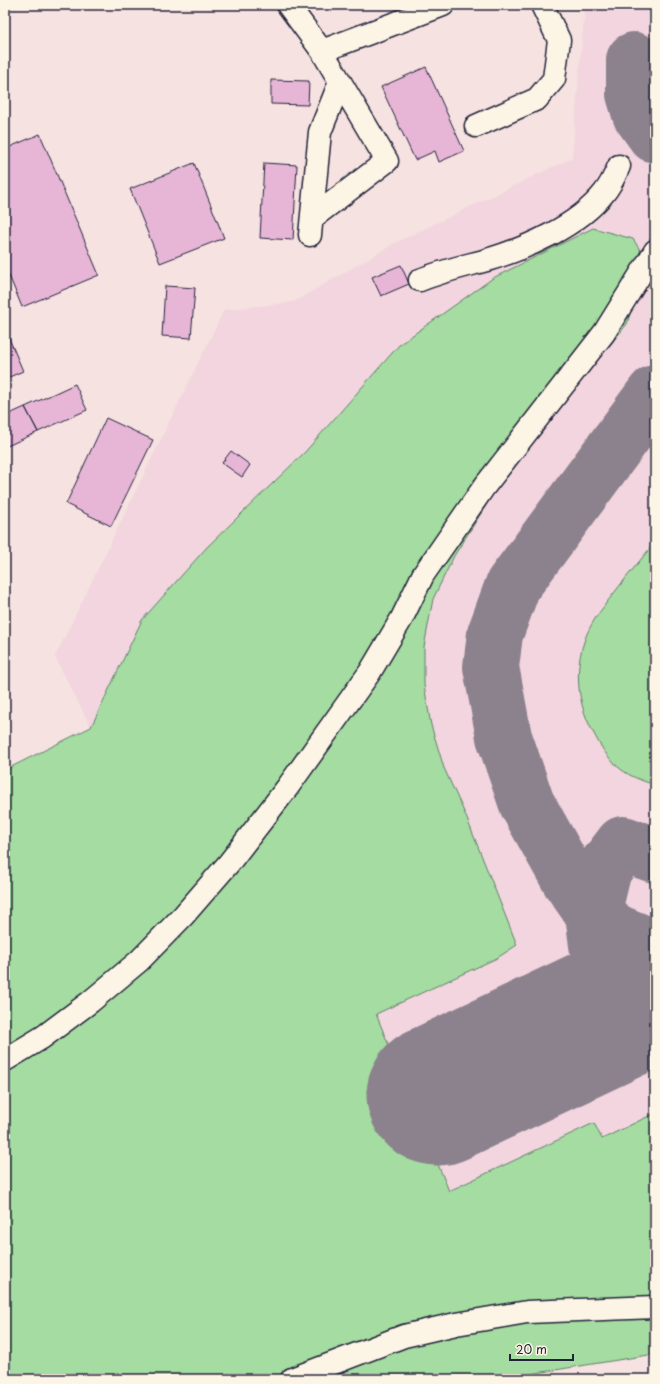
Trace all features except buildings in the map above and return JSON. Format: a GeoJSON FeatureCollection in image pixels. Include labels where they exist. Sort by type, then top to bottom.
{"type":"FeatureCollection","features":[{"type":"Feature","properties":{"kind":"lane"},"geometry":{"type":"LineString","coordinates":[[288,5],[322,51],[387,161],[311,226],[320,132],[340,82]]}},
{"type":"Feature","properties":{"kind":"lane"},"geometry":{"type":"LineString","coordinates":[[322,51],[443,5]]}},
{"type":"Feature","properties":{"kind":"lane"},"geometry":{"type":"LineString","coordinates":[[476,126],[537,99],[554,79],[559,40],[542,5]]}},
{"type":"Feature","properties":{"kind":"lane"},"geometry":{"type":"LineString","coordinates":[[420,280],[434,274],[488,260],[542,239],[566,226],[586,212],[605,193],[619,166]]}},
{"type":"Feature","properties":{"kind":"lane"},"geometry":{"type":"LineString","coordinates":[[5,1060],[43,1037],[79,1011],[139,961],[183,916],[229,863],[287,788],[370,672],[402,618],[423,575],[484,487],[604,333],[655,251]]}},
{"type":"Feature","properties":{"kind":"lane"},"geometry":{"type":"LineString","coordinates":[[292,1379],[404,1336],[456,1324],[527,1312],[655,1307]]}},
{"type":"Feature","properties":{"kind":"shaded area"},"geometry":{"type":"Polygon","coordinates":[[[585,5],[655,5],[655,1354],[499,1379],[5,1379],[5,770],[91,727],[55,657],[224,310],[294,302],[397,242],[572,158],[585,5]]]}},
{"type":"Feature","properties":{"kind":"green space"},"geometry":{"type":"Polygon","coordinates":[[[593,228],[633,239],[646,259],[627,324],[506,474],[454,556],[433,599],[424,647],[424,685],[431,725],[444,768],[465,814],[517,945],[497,958],[376,1014],[449,1191],[594,1123],[602,1139],[655,1113],[655,1354],[499,1379],[5,1379],[5,770],[91,727],[142,620],[207,547],[305,452],[400,344],[493,278],[593,228]]]}},
{"type":"Feature","properties":{"kind":"green space"},"geometry":{"type":"Polygon","coordinates":[[[655,542],[655,785],[624,772],[605,752],[587,719],[579,691],[578,677],[582,649],[586,635],[593,622],[613,594],[655,542]]]}},
{"type":"Feature","properties":{"kind":"taxiway"},"geometry":{"type":"LineString","coordinates":[[634,60],[634,94],[640,114],[655,135]]}},
{"type":"Feature","properties":{"kind":"taxiway"},"geometry":{"type":"LineString","coordinates":[[655,393],[513,585],[495,634],[491,667],[504,737],[527,804],[570,881],[593,914],[616,932],[655,948]]}},
{"type":"Feature","properties":{"kind":"taxiway"},"geometry":{"type":"LineString","coordinates":[[642,998],[624,990],[612,976],[597,945],[593,914],[604,869],[623,844],[655,855]]}},
{"type":"Feature","properties":{"kind":"runway"},"geometry":{"type":"LineString","coordinates":[[437,1095],[655,992]]}}]}
